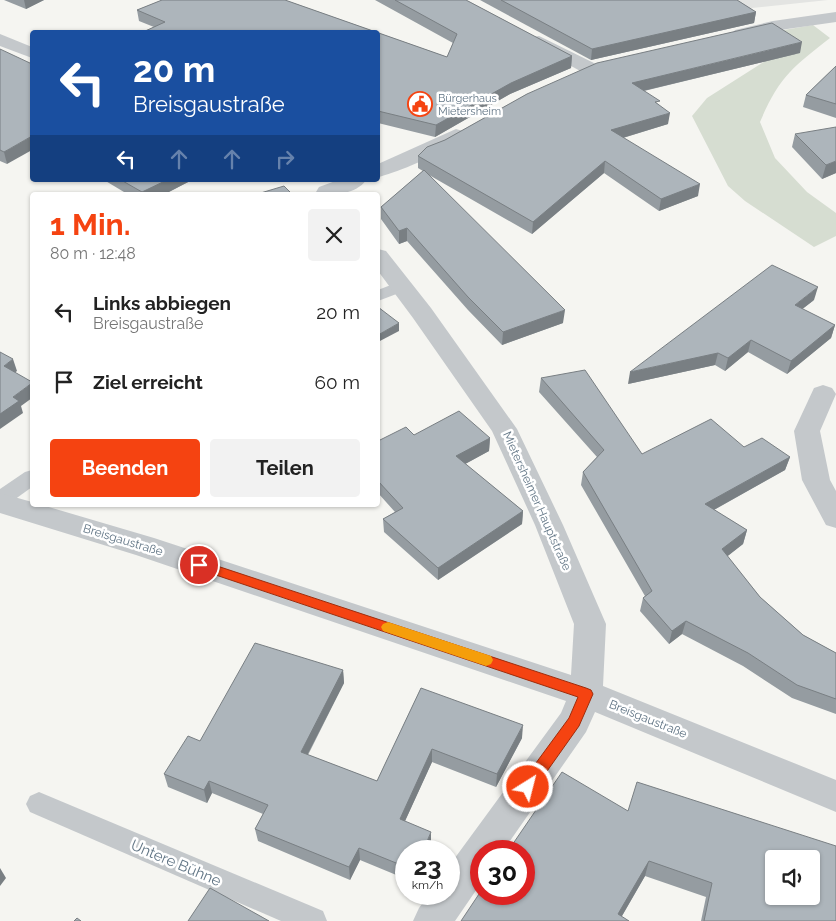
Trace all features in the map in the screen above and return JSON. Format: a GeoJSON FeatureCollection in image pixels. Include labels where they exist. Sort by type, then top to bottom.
{"type":"FeatureCollection","features":[{"type":"Feature","properties":{"kind":"street"},"geometry":{"type":"LineString","coordinates":[[727,38],[773,26],[836,17]]}},
{"type":"Feature","properties":{"kind":"street"},"geometry":{"type":"LineString","coordinates":[[522,32],[598,66],[571,76]]}},
{"type":"Feature","properties":{"kind":"street"},"geometry":{"type":"LineString","coordinates":[[0,39],[30,52]]}},
{"type":"Feature","properties":{"kind":"street"},"geometry":{"type":"LineString","coordinates":[[380,170],[437,146],[471,127]]}},
{"type":"Feature","properties":{"kind":"street"},"geometry":{"type":"LineString","coordinates":[[311,182],[325,192]]}},
{"type":"Feature","properties":{"kind":"street"},"geometry":{"type":"LineString","coordinates":[[332,192],[352,182]]}},
{"type":"Feature","properties":{"kind":"street","name":"Mietersheimer Hauptstraße"},"geometry":{"type":"LineString","coordinates":[[380,262],[389,291],[504,429],[549,525],[590,624],[586,694]]}},
{"type":"Feature","properties":{"kind":"street"},"geometry":{"type":"LineString","coordinates":[[823,394],[807,431],[816,480],[836,517]]}},
{"type":"Feature","properties":{"kind":"street","name":"Breisgaustraße"},"geometry":{"type":"LineString","coordinates":[[0,501],[144,546],[586,694],[836,796]]}},
{"type":"Feature","properties":{"kind":"street"},"geometry":{"type":"LineString","coordinates":[[489,840],[574,722],[586,694]]}},
{"type":"Feature","properties":{"kind":"street"},"geometry":{"type":"LineString","coordinates":[[432,921],[470,867]]}},
{"type":"Feature","properties":{"kind":"lane"},"geometry":{"type":"LineString","coordinates":[[0,501],[30,478]]}},
{"type":"Feature","properties":{"kind":"lane","name":"Untere Bühne"},"geometry":{"type":"LineString","coordinates":[[39,804],[313,921]]}},
{"type":"Feature","properties":{"kind":"shaded area"},"geometry":{"type":"Polygon","coordinates":[[[696,0],[828,0],[723,11],[696,0]]]}},
{"type":"Feature","properties":{"kind":"shaded area"},"geometry":{"type":"Polygon","coordinates":[[[813,25],[830,38],[788,74],[774,94],[760,122],[775,158],[807,192],[836,213],[836,236],[814,247],[745,201],[728,186],[692,116],[707,98],[765,61],[778,31],[813,25]]]}},
{"type":"Feature","properties":{"kind":"building"},"geometry":{"type":"Polygon","coordinates":[[[162,0],[285,0],[370,30],[147,30],[165,22],[137,10],[162,0]]]}},
{"type":"Feature","properties":{"kind":"building"},"geometry":{"type":"Polygon","coordinates":[[[395,0],[466,0],[572,56],[511,83],[436,125],[380,111],[380,34],[447,57],[457,34],[395,0]]]}},
{"type":"Feature","properties":{"kind":"building"},"geometry":{"type":"Polygon","coordinates":[[[501,0],[737,0],[756,12],[592,49],[501,0]]]}},
{"type":"Feature","properties":{"kind":"building"},"geometry":{"type":"Polygon","coordinates":[[[772,23],[802,42],[632,83],[660,101],[655,102],[670,113],[611,130],[700,184],[661,199],[605,161],[533,222],[418,156],[427,147],[445,140],[527,94],[597,63],[772,23]]]}},
{"type":"Feature","properties":{"kind":"building"},"geometry":{"type":"Polygon","coordinates":[[[0,49],[30,63],[30,137],[4,152],[0,150],[0,49]]]}},
{"type":"Feature","properties":{"kind":"building"},"geometry":{"type":"Polygon","coordinates":[[[836,66],[836,104],[806,95],[836,66]]]}},
{"type":"Feature","properties":{"kind":"building"},"geometry":{"type":"Polygon","coordinates":[[[836,127],[836,161],[826,165],[795,134],[836,127]]]}},
{"type":"Feature","properties":{"kind":"building"},"geometry":{"type":"Polygon","coordinates":[[[424,170],[565,310],[503,332],[468,297],[407,228],[399,231],[381,207],[424,170]]]}},
{"type":"Feature","properties":{"kind":"building"},"geometry":{"type":"Polygon","coordinates":[[[124,182],[163,182],[142,192],[124,182]]]}},
{"type":"Feature","properties":{"kind":"building"},"geometry":{"type":"Polygon","coordinates":[[[284,186],[290,192],[264,192],[284,186]]]}},
{"type":"Feature","properties":{"kind":"building"},"geometry":{"type":"Polygon","coordinates":[[[772,265],[818,287],[795,305],[835,325],[791,361],[751,340],[728,358],[718,353],[630,372],[772,265]]]}},
{"type":"Feature","properties":{"kind":"building"},"geometry":{"type":"Polygon","coordinates":[[[380,309],[399,323],[380,334],[380,309]]]}},
{"type":"Feature","properties":{"kind":"building"},"geometry":{"type":"Polygon","coordinates":[[[0,352],[13,359],[4,366],[30,381],[30,384],[13,397],[19,401],[0,414],[0,352]]]}},
{"type":"Feature","properties":{"kind":"building"},"geometry":{"type":"Polygon","coordinates":[[[585,370],[642,454],[711,419],[744,447],[762,438],[790,457],[705,504],[747,530],[722,549],[760,597],[803,635],[836,653],[836,699],[797,685],[748,653],[686,621],[672,631],[643,598],[652,591],[583,472],[604,450],[541,378],[585,370]]]}},
{"type":"Feature","properties":{"kind":"building"},"geometry":{"type":"Polygon","coordinates":[[[459,411],[490,438],[456,456],[523,511],[438,568],[383,519],[403,508],[380,483],[380,440],[406,427],[414,435],[459,411]]]}},
{"type":"Feature","properties":{"kind":"building"},"geometry":{"type":"Polygon","coordinates":[[[255,643],[343,670],[301,752],[377,781],[421,688],[523,725],[497,774],[432,749],[400,819],[431,832],[428,840],[395,840],[395,863],[359,848],[349,867],[255,829],[268,805],[209,781],[204,790],[164,774],[188,736],[200,741],[255,643]]]}},
{"type":"Feature","properties":{"kind":"building"},"geometry":{"type":"Polygon","coordinates":[[[562,772],[628,811],[637,782],[836,846],[836,921],[704,921],[712,883],[649,861],[618,914],[629,921],[461,921],[472,905],[535,905],[535,840],[516,840],[562,772]]]}},
{"type":"Feature","properties":{"kind":"building"},"geometry":{"type":"Polygon","coordinates":[[[210,888],[269,921],[188,921],[210,888]]]}},
{"type":"Feature","properties":{"kind":"slow traffic"},"geometry":{"type":"LineString","coordinates":[[388,627],[486,660]]}},
{"type":"Feature","properties":{"kind":"place","name":"Bürgerhaus Mietersheim"},"geometry":{"type":"Point","coordinates":[420,104]}},
{"type":"Feature","properties":{"kind":"route"},"geometry":{"type":"LineString","coordinates":[[199,565],[586,694],[574,722],[528,787]]}}]}
